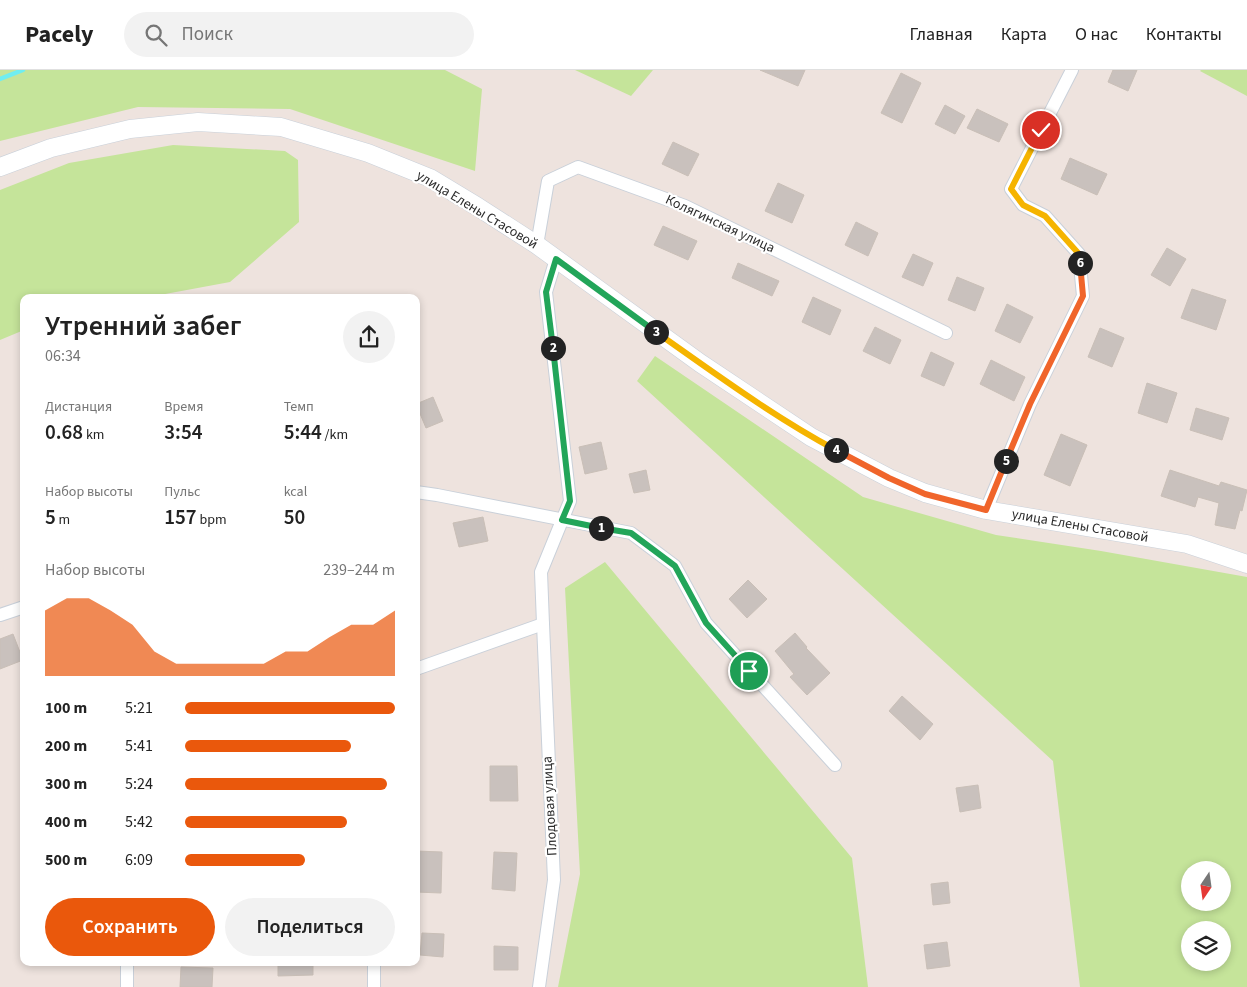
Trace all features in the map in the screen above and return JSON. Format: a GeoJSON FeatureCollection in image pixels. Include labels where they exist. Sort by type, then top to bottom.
{"type":"FeatureCollection","features":[{"type":"Feature","properties":{"kind":"main road","name":"улица Елены Стасовой"},"geometry":{"type":"LineString","coordinates":[[0,167],[51,148],[130,128],[198,122],[280,127],[368,153],[430,178],[537,245],[700,363],[811,437],[889,478],[925,494],[986,510],[1187,544],[1247,564]]}},
{"type":"Feature","properties":{"kind":"street"},"geometry":{"type":"LineString","coordinates":[[986,510],[1030,404],[1083,296],[1079,254],[1045,216],[1023,205],[1011,189],[1072,70]]}},
{"type":"Feature","properties":{"kind":"street","name":"Колягинская улица"},"geometry":{"type":"LineString","coordinates":[[537,245],[548,181],[578,167],[685,206],[946,333]]}},
{"type":"Feature","properties":{"kind":"street","name":"Плодовая улица"},"geometry":{"type":"LineString","coordinates":[[539,987],[554,880],[541,572],[570,501],[546,292],[556,259]]}},
{"type":"Feature","properties":{"kind":"street"},"geometry":{"type":"LineString","coordinates":[[420,492],[437,494],[631,533],[675,566],[706,623],[835,766]]}},
{"type":"Feature","properties":{"kind":"street"},"geometry":{"type":"LineString","coordinates":[[0,615],[20,608]]}},
{"type":"Feature","properties":{"kind":"street"},"geometry":{"type":"LineString","coordinates":[[420,669],[543,624]]}},
{"type":"Feature","properties":{"kind":"street"},"geometry":{"type":"LineString","coordinates":[[127,966],[127,987]]}},
{"type":"Feature","properties":{"kind":"street"},"geometry":{"type":"LineString","coordinates":[[374,966],[374,987]]}},
{"type":"Feature","properties":{"kind":"green space"},"geometry":{"type":"Polygon","coordinates":[[[0,70],[445,70],[482,89],[475,171],[290,109],[138,107],[0,141],[0,70]]]}},
{"type":"Feature","properties":{"kind":"green space"},"geometry":{"type":"Polygon","coordinates":[[[575,70],[653,70],[631,96],[575,70]]]}},
{"type":"Feature","properties":{"kind":"green space"},"geometry":{"type":"Polygon","coordinates":[[[1247,70],[1247,96],[1200,71],[1247,70]]]}},
{"type":"Feature","properties":{"kind":"green space"},"geometry":{"type":"Polygon","coordinates":[[[173,145],[285,151],[298,160],[299,222],[230,282],[165,294],[20,294],[20,332],[0,340],[0,190],[69,163],[173,145]]]}},
{"type":"Feature","properties":{"kind":"green space"},"geometry":{"type":"Polygon","coordinates":[[[655,356],[863,497],[996,535],[1101,551],[1247,577],[1247,987],[1080,987],[1053,761],[637,381],[655,356]]]}},
{"type":"Feature","properties":{"kind":"green space"},"geometry":{"type":"Polygon","coordinates":[[[605,562],[852,858],[868,987],[558,987],[580,874],[565,588],[605,562]]]}},
{"type":"Feature","properties":{"kind":"building"},"geometry":{"type":"Polygon","coordinates":[[[760,70],[805,70],[798,86],[760,70]]]}},
{"type":"Feature","properties":{"kind":"building"},"geometry":{"type":"Polygon","coordinates":[[[1113,70],[1137,70],[1128,91],[1108,82],[1113,70]]]}},
{"type":"Feature","properties":{"kind":"building"},"geometry":{"type":"Polygon","coordinates":[[[901,73],[921,83],[902,123],[881,113],[901,73]]]}},
{"type":"Feature","properties":{"kind":"building"},"geometry":{"type":"Polygon","coordinates":[[[945,105],[965,116],[955,134],[935,124],[945,105]]]}},
{"type":"Feature","properties":{"kind":"building"},"geometry":{"type":"Polygon","coordinates":[[[977,109],[1008,124],[999,142],[967,128],[977,109]]]}},
{"type":"Feature","properties":{"kind":"building"},"geometry":{"type":"Polygon","coordinates":[[[673,142],[699,154],[688,176],[662,164],[673,142]]]}},
{"type":"Feature","properties":{"kind":"building"},"geometry":{"type":"Polygon","coordinates":[[[1070,158],[1107,174],[1097,195],[1061,179],[1070,158]]]}},
{"type":"Feature","properties":{"kind":"building"},"geometry":{"type":"Polygon","coordinates":[[[778,183],[804,195],[792,223],[765,211],[778,183]]]}},
{"type":"Feature","properties":{"kind":"building"},"geometry":{"type":"Polygon","coordinates":[[[856,222],[878,233],[868,256],[845,245],[856,222]]]}},
{"type":"Feature","properties":{"kind":"building"},"geometry":{"type":"Polygon","coordinates":[[[663,226],[697,241],[688,260],[654,245],[663,226]]]}},
{"type":"Feature","properties":{"kind":"building"},"geometry":{"type":"Polygon","coordinates":[[[1167,248],[1186,259],[1170,286],[1151,275],[1167,248]]]}},
{"type":"Feature","properties":{"kind":"building"},"geometry":{"type":"Polygon","coordinates":[[[913,254],[933,263],[923,286],[902,277],[913,254]]]}},
{"type":"Feature","properties":{"kind":"building"},"geometry":{"type":"Polygon","coordinates":[[[738,263],[779,281],[772,296],[732,278],[738,263]]]}},
{"type":"Feature","properties":{"kind":"building"},"geometry":{"type":"Polygon","coordinates":[[[957,277],[984,288],[975,311],[948,300],[957,277]]]}},
{"type":"Feature","properties":{"kind":"building"},"geometry":{"type":"Polygon","coordinates":[[[1192,289],[1226,300],[1216,330],[1181,318],[1192,289]]]}},
{"type":"Feature","properties":{"kind":"building"},"geometry":{"type":"Polygon","coordinates":[[[813,297],[841,310],[830,335],[802,322],[813,297]]]}},
{"type":"Feature","properties":{"kind":"building"},"geometry":{"type":"Polygon","coordinates":[[[1007,304],[1033,317],[1020,343],[995,331],[1007,304]]]}},
{"type":"Feature","properties":{"kind":"building"},"geometry":{"type":"Polygon","coordinates":[[[875,327],[901,340],[890,364],[863,351],[875,327]]]}},
{"type":"Feature","properties":{"kind":"building"},"geometry":{"type":"Polygon","coordinates":[[[1100,328],[1124,338],[1112,367],[1088,357],[1100,328]]]}},
{"type":"Feature","properties":{"kind":"building"},"geometry":{"type":"Polygon","coordinates":[[[931,352],[954,363],[944,386],[921,376],[931,352]]]}},
{"type":"Feature","properties":{"kind":"building"},"geometry":{"type":"Polygon","coordinates":[[[991,360],[1025,377],[1014,401],[980,384],[991,360]]]}},
{"type":"Feature","properties":{"kind":"building"},"geometry":{"type":"Polygon","coordinates":[[[1147,383],[1177,393],[1167,423],[1138,413],[1147,383]]]}},
{"type":"Feature","properties":{"kind":"building"},"geometry":{"type":"Polygon","coordinates":[[[433,397],[443,421],[426,428],[420,414],[420,402],[433,397]]]}},
{"type":"Feature","properties":{"kind":"building"},"geometry":{"type":"Polygon","coordinates":[[[1196,408],[1229,418],[1222,440],[1190,430],[1196,408]]]}},
{"type":"Feature","properties":{"kind":"building"},"geometry":{"type":"Polygon","coordinates":[[[1061,434],[1087,445],[1070,486],[1044,475],[1061,434]]]}},
{"type":"Feature","properties":{"kind":"building"},"geometry":{"type":"Polygon","coordinates":[[[601,442],[607,469],[585,474],[579,447],[601,442]]]}},
{"type":"Feature","properties":{"kind":"building"},"geometry":{"type":"Polygon","coordinates":[[[646,470],[650,490],[634,493],[629,474],[646,470]]]}},
{"type":"Feature","properties":{"kind":"building"},"geometry":{"type":"Polygon","coordinates":[[[1170,470],[1219,486],[1221,482],[1247,490],[1235,529],[1215,525],[1219,503],[1198,497],[1195,507],[1161,496],[1170,470]]]}},
{"type":"Feature","properties":{"kind":"building"},"geometry":{"type":"Polygon","coordinates":[[[483,517],[488,541],[459,547],[453,523],[483,517]]]}},
{"type":"Feature","properties":{"kind":"building"},"geometry":{"type":"Polygon","coordinates":[[[748,580],[767,599],[747,618],[729,599],[748,580]]]}},
{"type":"Feature","properties":{"kind":"building"},"geometry":{"type":"Polygon","coordinates":[[[795,633],[806,648],[830,673],[807,695],[790,677],[794,674],[775,651],[795,633]]]}},
{"type":"Feature","properties":{"kind":"building"},"geometry":{"type":"Polygon","coordinates":[[[13,634],[20,652],[20,661],[0,669],[0,639],[13,634]]]}},
{"type":"Feature","properties":{"kind":"building"},"geometry":{"type":"Polygon","coordinates":[[[902,696],[933,724],[920,740],[889,711],[902,696]]]}},
{"type":"Feature","properties":{"kind":"building"},"geometry":{"type":"Polygon","coordinates":[[[490,766],[517,766],[518,801],[490,801],[490,766]]]}},
{"type":"Feature","properties":{"kind":"building"},"geometry":{"type":"Polygon","coordinates":[[[978,785],[981,808],[960,812],[956,788],[978,785]]]}},
{"type":"Feature","properties":{"kind":"building"},"geometry":{"type":"Polygon","coordinates":[[[420,851],[442,852],[441,893],[420,892],[420,851]]]}},
{"type":"Feature","properties":{"kind":"building"},"geometry":{"type":"Polygon","coordinates":[[[494,852],[517,853],[515,891],[492,889],[494,852]]]}},
{"type":"Feature","properties":{"kind":"building"},"geometry":{"type":"Polygon","coordinates":[[[948,882],[950,903],[933,905],[931,884],[948,882]]]}},
{"type":"Feature","properties":{"kind":"building"},"geometry":{"type":"Polygon","coordinates":[[[422,933],[444,934],[443,957],[420,955],[422,933]]]}},
{"type":"Feature","properties":{"kind":"building"},"geometry":{"type":"Polygon","coordinates":[[[947,942],[950,966],[927,969],[924,945],[947,942]]]}},
{"type":"Feature","properties":{"kind":"building"},"geometry":{"type":"Polygon","coordinates":[[[494,946],[518,947],[518,970],[494,970],[494,946]]]}},
{"type":"Feature","properties":{"kind":"building"},"geometry":{"type":"Polygon","coordinates":[[[278,966],[313,966],[313,975],[278,976],[278,966]]]}},
{"type":"Feature","properties":{"kind":"building"},"geometry":{"type":"Polygon","coordinates":[[[181,967],[213,968],[212,987],[180,987],[181,967]]]}},
{"type":"Feature","properties":{"kind":"waterway"},"geometry":{"type":"LineString","coordinates":[[0,79],[23,70]]}},
{"type":"Feature","properties":{"kind":"route"},"geometry":{"type":"LineString","coordinates":[[749,671],[706,623],[675,566],[631,533],[562,520],[570,501],[546,292],[556,259],[700,363],[811,437],[889,478],[925,494],[986,510],[1030,404],[1083,296],[1079,254],[1045,216],[1023,205],[1011,189],[1041,130]]}}]}
